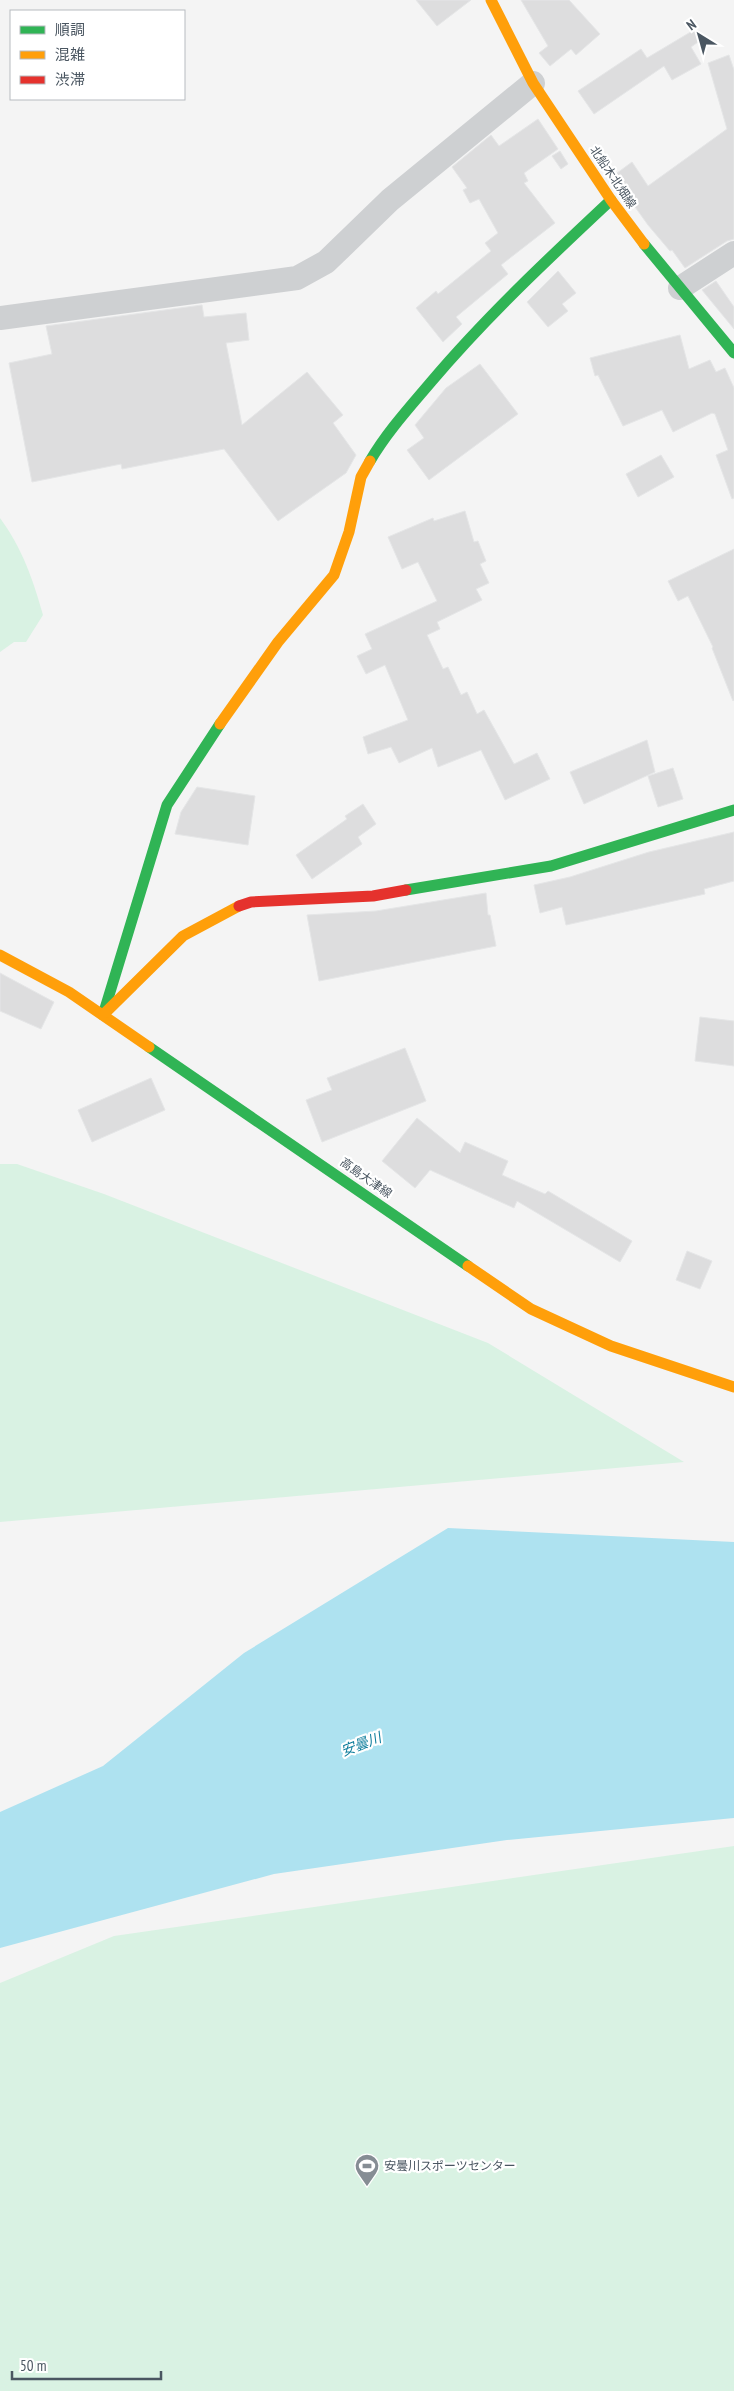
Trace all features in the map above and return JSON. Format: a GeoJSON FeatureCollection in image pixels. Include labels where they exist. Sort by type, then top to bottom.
{"type":"FeatureCollection","features":[{"type":"Feature","properties":{"kind":"street","name":"北船木北畑線"},"geometry":{"type":"LineString","coordinates":[[491,0],[533,83],[611,200],[636,235],[734,354]]}},
{"type":"Feature","properties":{"kind":"street"},"geometry":{"type":"LineString","coordinates":[[0,318],[297,278],[326,262],[404,188],[533,83]]}},
{"type":"Feature","properties":{"kind":"street"},"geometry":{"type":"LineString","coordinates":[[103,1015],[167,805],[192,765],[278,642],[334,575],[349,532],[361,477],[384,437],[461,347],[551,256],[611,200]]}},
{"type":"Feature","properties":{"kind":"street"},"geometry":{"type":"LineString","coordinates":[[680,288],[734,252]]}},
{"type":"Feature","properties":{"kind":"street"},"geometry":{"type":"LineString","coordinates":[[103,1015],[183,936],[235,907],[251,902],[373,896],[551,866],[734,810]]}},
{"type":"Feature","properties":{"kind":"street","name":"高島大津線"},"geometry":{"type":"LineString","coordinates":[[0,955],[69,992],[531,1309],[611,1346],[734,1387]]}},
{"type":"Feature","properties":{"kind":"green space"},"geometry":{"type":"Polygon","coordinates":[[[0,518],[15,541],[26,564],[43,615],[26,642],[14,642],[0,652],[0,518]]]}},
{"type":"Feature","properties":{"kind":"green space"},"geometry":{"type":"Polygon","coordinates":[[[0,1164],[17,1164],[104,1194],[488,1343],[684,1462],[0,1522],[0,1164]]]}},
{"type":"Feature","properties":{"kind":"green space","name":"安曇川スポーツセンター"},"geometry":{"type":"Polygon","coordinates":[[[734,1846],[734,2391],[0,2391],[0,1983],[114,1936],[734,1846]]]}},
{"type":"Feature","properties":{"kind":"water","name":"安曇川"},"geometry":{"type":"Polygon","coordinates":[[[448,1528],[734,1542],[734,1818],[507,1840],[274,1874],[0,1948],[0,1812],[103,1766],[244,1653],[448,1528]]]}},
{"type":"Feature","properties":{"kind":"building"},"geometry":{"type":"Polygon","coordinates":[[[416,0],[471,0],[437,26],[416,0]]]}},
{"type":"Feature","properties":{"kind":"building"},"geometry":{"type":"Polygon","coordinates":[[[521,0],[569,0],[600,34],[576,55],[571,49],[550,66],[539,53],[548,46],[521,0]]]}},
{"type":"Feature","properties":{"kind":"building"},"geometry":{"type":"Polygon","coordinates":[[[694,30],[701,40],[691,47],[701,64],[672,80],[664,66],[594,114],[578,91],[641,49],[647,58],[694,30]]]}},
{"type":"Feature","properties":{"kind":"building"},"geometry":{"type":"Polygon","coordinates":[[[729,55],[734,70],[734,239],[727,241],[685,268],[672,250],[670,251],[648,225],[613,176],[632,162],[648,186],[727,129],[708,63],[729,55]]]}},
{"type":"Feature","properties":{"kind":"building"},"geometry":{"type":"Polygon","coordinates":[[[538,119],[558,149],[524,173],[528,181],[524,183],[555,223],[501,265],[508,274],[456,317],[462,324],[443,342],[416,308],[436,291],[438,294],[491,251],[485,243],[498,233],[479,199],[470,203],[463,190],[467,188],[452,167],[491,135],[499,146],[538,119]]]}},
{"type":"Feature","properties":{"kind":"building"},"geometry":{"type":"Polygon","coordinates":[[[560,151],[568,164],[561,169],[552,156],[560,151]]]}},
{"type":"Feature","properties":{"kind":"building"},"geometry":{"type":"Polygon","coordinates":[[[558,271],[576,293],[562,304],[568,311],[548,327],[527,302],[558,271]]]}},
{"type":"Feature","properties":{"kind":"building"},"geometry":{"type":"Polygon","coordinates":[[[716,281],[734,307],[734,329],[702,290],[716,281]]]}},
{"type":"Feature","properties":{"kind":"building"},"geometry":{"type":"Polygon","coordinates":[[[202,305],[204,317],[246,313],[249,340],[226,343],[242,425],[307,372],[343,415],[333,423],[356,455],[346,473],[278,521],[224,449],[122,469],[121,464],[32,482],[9,363],[52,354],[46,326],[202,305]]]}},
{"type":"Feature","properties":{"kind":"building"},"geometry":{"type":"Polygon","coordinates":[[[680,335],[689,369],[710,360],[716,372],[725,368],[734,388],[734,498],[732,499],[716,455],[728,450],[715,414],[712,413],[673,432],[662,410],[623,426],[598,375],[595,376],[590,358],[680,335]]]}},
{"type":"Feature","properties":{"kind":"building"},"geometry":{"type":"Polygon","coordinates":[[[480,364],[518,414],[429,480],[407,450],[424,438],[415,425],[446,388],[480,364]]]}},
{"type":"Feature","properties":{"kind":"building"},"geometry":{"type":"Polygon","coordinates":[[[661,455],[674,477],[638,497],[626,474],[661,455]]]}},
{"type":"Feature","properties":{"kind":"building"},"geometry":{"type":"Polygon","coordinates":[[[465,511],[474,542],[478,541],[486,561],[480,564],[489,583],[476,589],[482,600],[437,622],[440,629],[427,635],[443,669],[448,667],[461,695],[467,692],[477,714],[484,710],[514,764],[537,753],[550,779],[505,800],[481,750],[438,767],[432,748],[399,763],[391,747],[368,754],[363,737],[408,720],[385,665],[366,674],[357,656],[372,649],[365,634],[437,601],[418,562],[402,569],[388,537],[433,518],[434,521],[465,511]]]}},
{"type":"Feature","properties":{"kind":"building"},"geometry":{"type":"Polygon","coordinates":[[[734,549],[733,701],[713,647],[688,596],[678,601],[668,581],[734,549]]]}},
{"type":"Feature","properties":{"kind":"building"},"geometry":{"type":"Polygon","coordinates":[[[647,740],[655,772],[584,804],[570,772],[647,740]]]}},
{"type":"Feature","properties":{"kind":"building"},"geometry":{"type":"Polygon","coordinates":[[[673,768],[683,799],[658,807],[648,776],[673,768]]]}},
{"type":"Feature","properties":{"kind":"building"},"geometry":{"type":"Polygon","coordinates":[[[197,787],[255,796],[248,845],[175,834],[181,812],[197,787]]]}},
{"type":"Feature","properties":{"kind":"building"},"geometry":{"type":"Polygon","coordinates":[[[363,804],[376,824],[358,837],[362,844],[312,879],[296,855],[347,819],[345,816],[363,804]]]}},
{"type":"Feature","properties":{"kind":"building"},"geometry":{"type":"Polygon","coordinates":[[[734,832],[734,881],[704,889],[705,894],[566,925],[562,907],[540,913],[534,885],[570,877],[649,852],[734,832]]]}},
{"type":"Feature","properties":{"kind":"building"},"geometry":{"type":"Polygon","coordinates":[[[486,893],[488,915],[490,915],[496,946],[319,981],[307,915],[376,911],[486,893]]]}},
{"type":"Feature","properties":{"kind":"building"},"geometry":{"type":"Polygon","coordinates":[[[0,973],[54,1002],[41,1029],[0,1011],[0,973]]]}},
{"type":"Feature","properties":{"kind":"building"},"geometry":{"type":"Polygon","coordinates":[[[700,1017],[734,1021],[734,1066],[695,1061],[700,1017]]]}},
{"type":"Feature","properties":{"kind":"building"},"geometry":{"type":"Polygon","coordinates":[[[405,1048],[426,1101],[322,1142],[306,1100],[332,1090],[327,1078],[405,1048]]]}},
{"type":"Feature","properties":{"kind":"building"},"geometry":{"type":"Polygon","coordinates":[[[151,1078],[165,1110],[92,1142],[78,1110],[151,1078]]]}},
{"type":"Feature","properties":{"kind":"building"},"geometry":{"type":"Polygon","coordinates":[[[417,1118],[460,1153],[465,1142],[508,1161],[502,1175],[545,1194],[548,1191],[632,1241],[620,1262],[517,1201],[514,1208],[430,1170],[415,1188],[382,1161],[417,1118]]]}},
{"type":"Feature","properties":{"kind":"building"},"geometry":{"type":"Polygon","coordinates":[[[687,1251],[712,1261],[700,1289],[676,1280],[687,1251]]]}},
{"type":"Feature","properties":{"kind":"traffic: fast"},"geometry":{"type":"LineString","coordinates":[[370,461],[399,420],[474,334],[541,266],[611,200]]}},
{"type":"Feature","properties":{"kind":"traffic: fast"},"geometry":{"type":"LineString","coordinates":[[644,244],[734,353]]}},
{"type":"Feature","properties":{"kind":"traffic: fast"},"geometry":{"type":"LineString","coordinates":[[103,1015],[167,805],[220,724]]}},
{"type":"Feature","properties":{"kind":"traffic: fast"},"geometry":{"type":"LineString","coordinates":[[406,890],[551,866],[734,810]]}},
{"type":"Feature","properties":{"kind":"traffic: fast"},"geometry":{"type":"LineString","coordinates":[[149,1047],[468,1266]]}},
{"type":"Feature","properties":{"kind":"traffic: slow"},"geometry":{"type":"LineString","coordinates":[[491,0],[533,83],[611,200],[644,244]]}},
{"type":"Feature","properties":{"kind":"traffic: slow"},"geometry":{"type":"LineString","coordinates":[[220,724],[278,642],[334,575],[349,532],[361,477],[370,461]]}},
{"type":"Feature","properties":{"kind":"traffic: slow"},"geometry":{"type":"LineString","coordinates":[[106,1012],[183,936],[239,906]]}},
{"type":"Feature","properties":{"kind":"traffic: slow"},"geometry":{"type":"LineString","coordinates":[[0,955],[69,992],[149,1047]]}},
{"type":"Feature","properties":{"kind":"traffic: slow"},"geometry":{"type":"LineString","coordinates":[[468,1266],[531,1309],[611,1346],[734,1387]]}},
{"type":"Feature","properties":{"kind":"traffic: jam"},"geometry":{"type":"LineString","coordinates":[[239,906],[251,902],[373,896],[406,890]]}},
{"type":"Feature","properties":{"kind":"place","name":"安曇川スポーツセンター"},"geometry":{"type":"Point","coordinates":[367,2187]}}]}
